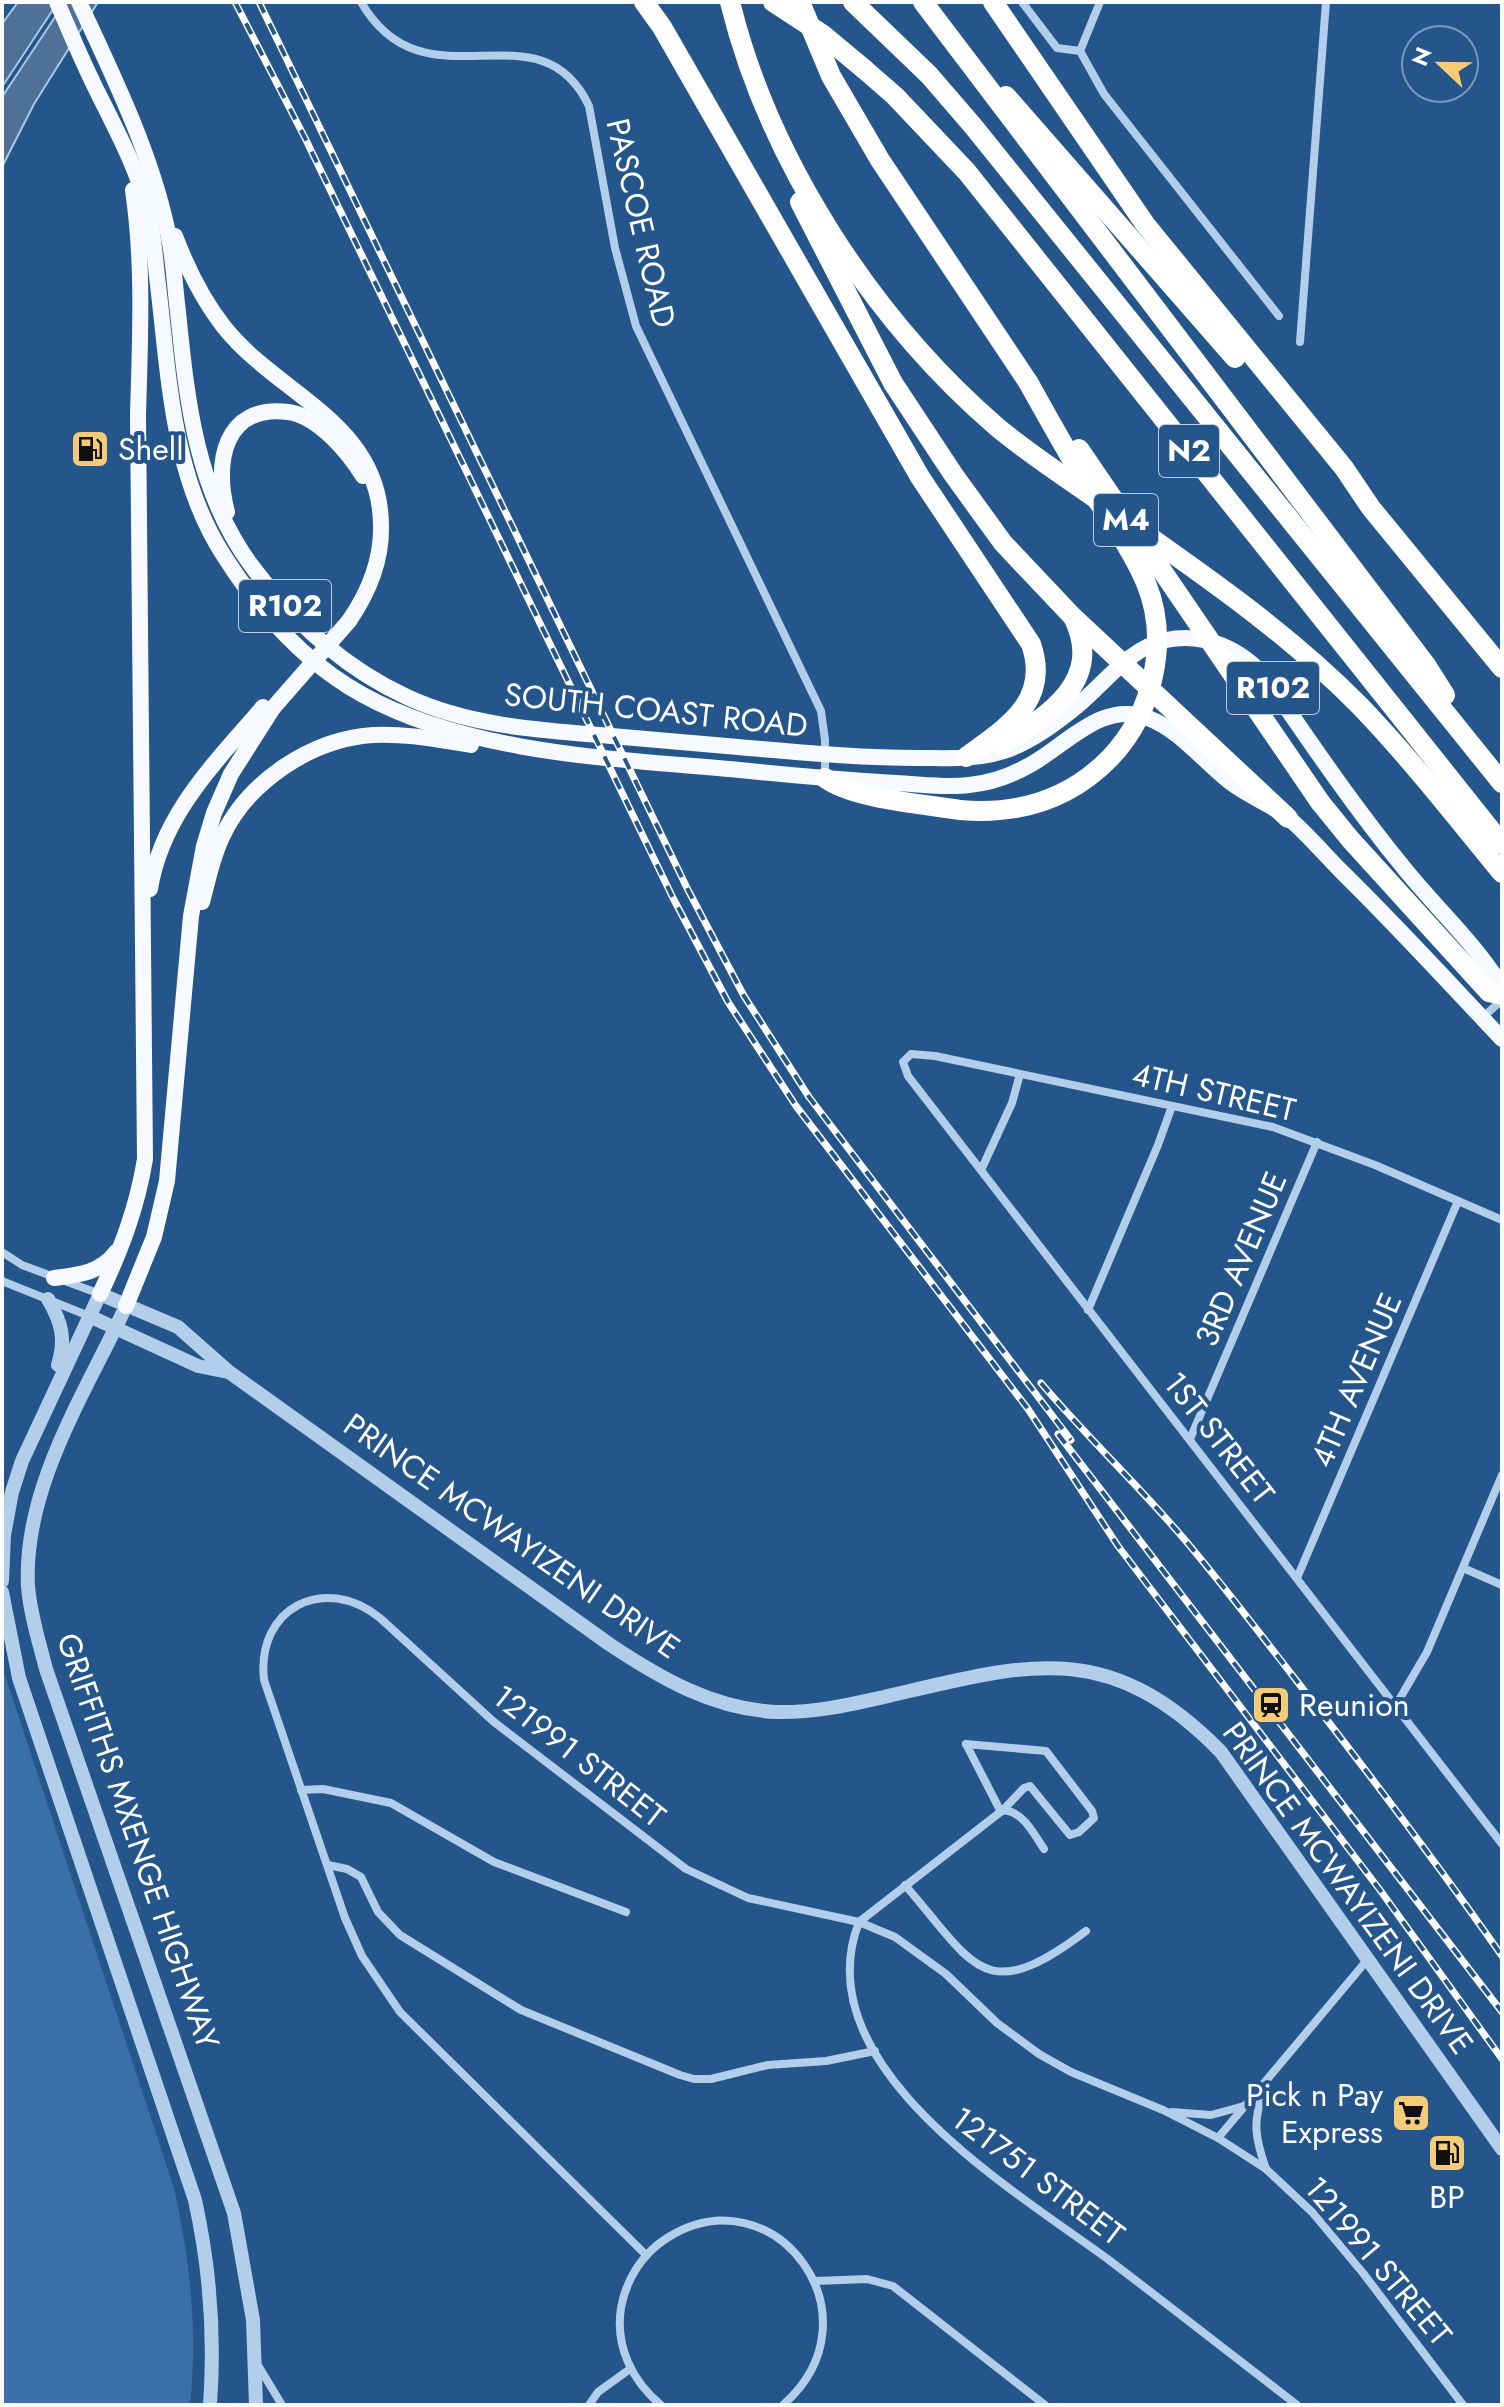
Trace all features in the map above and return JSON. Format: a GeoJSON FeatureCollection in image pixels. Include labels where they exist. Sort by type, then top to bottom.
{"type":"FeatureCollection","features":[{"type":"Feature","properties":{"kind":"highway"},"geometry":{"type":"LineString","coordinates":[[644,2],[662,27],[920,477],[1022,630],[1034,654],[1037,666],[1035,685],[1022,710],[975,756]]}},
{"type":"Feature","properties":{"kind":"highway","name":"M4"},"geometry":{"type":"LineString","coordinates":[[730,2],[754,83],[779,142],[847,257],[934,367],[1029,453],[1281,633],[1361,707],[1502,873]]}},
{"type":"Feature","properties":{"kind":"highway","name":"N2"},"geometry":{"type":"LineString","coordinates":[[773,2],[822,34],[895,96],[967,172],[1502,844]]}},
{"type":"Feature","properties":{"kind":"highway"},"geometry":{"type":"LineString","coordinates":[[800,2],[831,76],[880,160],[1028,382],[1147,584],[1156,630],[1155,670],[1139,719],[1115,754],[1093,775],[1070,790],[1028,807],[998,811],[960,810],[869,794],[837,786],[825,778]]}},
{"type":"Feature","properties":{"kind":"highway","name":"N2"},"geometry":{"type":"LineString","coordinates":[[853,2],[929,75],[973,126],[1502,783]]}},
{"type":"Feature","properties":{"kind":"highway"},"geometry":{"type":"LineString","coordinates":[[923,2],[1426,665],[1479,754]]}},
{"type":"Feature","properties":{"kind":"highway"},"geometry":{"type":"LineString","coordinates":[[993,2],[1145,224],[1344,468],[1371,508]]}},
{"type":"Feature","properties":{"kind":"highway"},"geometry":{"type":"LineString","coordinates":[[977,76],[1011,100],[1323,459],[1371,508],[1502,668]]}},
{"type":"Feature","properties":{"kind":"highway"},"geometry":{"type":"LineString","coordinates":[[779,142],[801,205],[893,383],[1003,543],[1072,616],[1288,818]]}},
{"type":"Feature","properties":{"kind":"highway"},"geometry":{"type":"LineString","coordinates":[[855,360],[962,506],[977,523],[1003,543]]}},
{"type":"Feature","properties":{"kind":"highway"},"geometry":{"type":"LineString","coordinates":[[1028,382],[1089,463],[1320,802],[1360,850],[1500,990]]}},
{"type":"Feature","properties":{"kind":"highway"},"geometry":{"type":"LineString","coordinates":[[975,756],[1047,714],[1074,685],[1083,652],[1081,636],[1072,616]]}},
{"type":"Feature","properties":{"kind":"main road","name":"SOUTH COAST ROAD"},"geometry":{"type":"LineString","coordinates":[[57,2],[126,149],[150,217],[171,402],[192,490],[203,519],[221,552],[258,606],[278,629],[330,672],[361,694],[412,717],[481,738],[608,758],[941,786],[1000,779],[1031,765],[1103,717],[1128,713],[1158,723],[1234,786],[1288,818],[1502,1039]]}},
{"type":"Feature","properties":{"kind":"main road","name":"SOUTH COAST ROAD"},"geometry":{"type":"LineString","coordinates":[[79,2],[151,166],[170,245],[185,385],[193,429],[215,504],[266,584],[294,616],[315,636],[375,680],[447,712],[530,729],[891,758],[975,756],[1002,752],[1035,736],[1077,706],[1123,663],[1156,643],[1169,639],[1191,639],[1223,645],[1255,665],[1348,797],[1482,958],[1500,990]]}},
{"type":"Feature","properties":{"kind":"main road"},"geometry":{"type":"LineString","coordinates":[[100,1294],[139,1197],[145,1159],[138,477],[141,255],[132,183],[102,102]]}},
{"type":"Feature","properties":{"kind":"main road"},"geometry":{"type":"LineString","coordinates":[[144,930],[153,872],[172,823],[199,781],[364,599],[381,545],[381,512],[374,479],[358,450],[335,422],[258,361],[225,328],[186,263],[151,166]]}},
{"type":"Feature","properties":{"kind":"main road"},"geometry":{"type":"LineString","coordinates":[[233,536],[220,474],[223,449],[234,430],[252,417],[289,412],[321,429],[361,471],[372,498],[373,551],[356,598],[345,618]]}},
{"type":"Feature","properties":{"kind":"main road"},"geometry":{"type":"LineString","coordinates":[[126,1306],[154,1237],[164,1195],[185,1004],[191,916],[204,846],[231,774],[271,704]]}},
{"type":"Feature","properties":{"kind":"main road"},"geometry":{"type":"LineString","coordinates":[[185,1004],[199,914],[222,836],[239,809],[279,770],[310,752],[342,740],[386,735],[608,758]]}},
{"type":"Feature","properties":{"kind":"main road"},"geometry":{"type":"LineString","coordinates":[[54,1278],[82,1275],[95,1270],[110,1260],[122,1244]]}},
{"type":"Feature","properties":{"kind":"street","name":"PASCOE ROAD"},"geometry":{"type":"LineString","coordinates":[[361,2],[381,29],[405,44],[445,52],[528,47],[559,61],[580,86],[589,106],[615,248],[636,326],[808,680],[824,723],[825,778]]}},
{"type":"Feature","properties":{"kind":"street"},"geometry":{"type":"LineString","coordinates":[[1022,2],[1057,48],[1080,51]]}},
{"type":"Feature","properties":{"kind":"street"},"geometry":{"type":"LineString","coordinates":[[1080,51],[1100,2]]}},
{"type":"Feature","properties":{"kind":"street"},"geometry":{"type":"LineString","coordinates":[[1300,342],[1326,2]]}},
{"type":"Feature","properties":{"kind":"street"},"geometry":{"type":"LineString","coordinates":[[1080,51],[1104,94],[1279,316]]}},
{"type":"Feature","properties":{"kind":"street"},"geometry":{"type":"LineString","coordinates":[[1477,1012],[1500,990]]}},
{"type":"Feature","properties":{"kind":"street"},"geometry":{"type":"LineString","coordinates":[[1477,1012],[1500,990]]}},
{"type":"Feature","properties":{"kind":"street","name":"4TH STREET"},"geometry":{"type":"LineString","coordinates":[[904,1059],[911,1054],[920,1054],[1250,1121],[1317,1142],[1502,1220]]}},
{"type":"Feature","properties":{"kind":"street","name":"1ST STREET"},"geometry":{"type":"LineString","coordinates":[[904,1059],[908,1076],[1502,1844]]}},
{"type":"Feature","properties":{"kind":"street"},"geometry":{"type":"LineString","coordinates":[[982,1168],[1012,1103],[1020,1074]]}},
{"type":"Feature","properties":{"kind":"street"},"geometry":{"type":"LineString","coordinates":[[1088,1310],[1172,1106]]}},
{"type":"Feature","properties":{"kind":"street","name":"3RD AVENUE"},"geometry":{"type":"LineString","coordinates":[[1190,1439],[1317,1142]]}},
{"type":"Feature","properties":{"kind":"street","name":"4TH AVENUE"},"geometry":{"type":"LineString","coordinates":[[1297,1578],[1458,1201]]}},
{"type":"Feature","properties":{"kind":"street"},"geometry":{"type":"LineString","coordinates":[[2,1252],[22,1265],[100,1294],[22,1461],[4,1535],[2,1581]]}},
{"type":"Feature","properties":{"kind":"street"},"geometry":{"type":"LineString","coordinates":[[3,1282],[89,1316]]}},
{"type":"Feature","properties":{"kind":"street","name":"PRINCE MCWAYIZENI DRIVE"},"geometry":{"type":"LineString","coordinates":[[100,1294],[178,1327],[229,1372],[609,1644],[653,1673],[696,1694],[745,1708],[772,1712],[808,1711],[986,1673],[1046,1666],[1099,1672],[1141,1691],[1195,1726],[1221,1752],[1502,2149]]}},
{"type":"Feature","properties":{"kind":"street"},"geometry":{"type":"LineString","coordinates":[[44,1411],[63,1349],[58,1317],[48,1299]]}},
{"type":"Feature","properties":{"kind":"street","name":"GRIFFITHS MXENGE HIGHWAY"},"geometry":{"type":"LineString","coordinates":[[126,1306],[62,1436],[50,1468],[37,1507],[28,1585],[46,1669],[234,2213],[249,2293],[256,2405]]}},
{"type":"Feature","properties":{"kind":"street","name":"PRINCE MCWAYIZENI DRIVE"},"geometry":{"type":"LineString","coordinates":[[89,1316],[198,1366],[229,1372]]}},
{"type":"Feature","properties":{"kind":"street"},"geometry":{"type":"LineString","coordinates":[[1396,1705],[1427,1652],[1502,1475]]}},
{"type":"Feature","properties":{"kind":"street"},"geometry":{"type":"LineString","coordinates":[[1463,1568],[1502,1585]]}},
{"type":"Feature","properties":{"kind":"street","name":"GRIFFITHS MXENGE HIGHWAY"},"geometry":{"type":"LineString","coordinates":[[2,1592],[19,1678],[195,2200],[206,2249],[210,2298],[210,2405]]}},
{"type":"Feature","properties":{"kind":"street","name":"121991 STREET"},"geometry":{"type":"LineString","coordinates":[[646,2255],[400,2012],[378,1984],[352,1938],[264,1680],[264,1647],[271,1632],[293,1608],[323,1598],[345,1598],[360,1604],[380,1618],[494,1722],[686,1869],[748,1898],[859,1922],[895,1937],[918,1952],[1004,2028],[1054,2064],[1163,2110],[1218,2138],[1266,2169],[1322,2224],[1463,2405]]}},
{"type":"Feature","properties":{"kind":"street"},"geometry":{"type":"LineString","coordinates":[[859,1922],[1002,1811],[1024,1788],[1030,1786],[1070,1835],[1079,1832],[1094,1818],[1092,1811],[1046,1751],[966,1744],[1002,1811]]}},
{"type":"Feature","properties":{"kind":"street"},"geometry":{"type":"LineString","coordinates":[[301,1790],[323,1789],[391,1803],[494,1862],[626,1912]]}},
{"type":"Feature","properties":{"kind":"street"},"geometry":{"type":"LineString","coordinates":[[1002,1811],[1012,1811],[1021,1817],[1044,1849]]}},
{"type":"Feature","properties":{"kind":"street"},"geometry":{"type":"LineString","coordinates":[[328,1865],[347,1869],[361,1877],[378,1912],[400,1935],[521,2010],[680,2075],[711,2079],[768,2065],[826,2061],[875,2051]]}},
{"type":"Feature","properties":{"kind":"street"},"geometry":{"type":"LineString","coordinates":[[905,1885],[968,1958],[991,1971],[1013,1972],[1036,1965],[1086,1931]]}},
{"type":"Feature","properties":{"kind":"street","name":"121751 STREET"},"geometry":{"type":"LineString","coordinates":[[859,1922],[850,1949],[850,1985],[858,2017],[875,2051],[914,2107],[957,2147],[1297,2405]]}},
{"type":"Feature","properties":{"kind":"street"},"geometry":{"type":"LineString","coordinates":[[1218,2138],[1368,1958]]}},
{"type":"Feature","properties":{"kind":"street"},"geometry":{"type":"LineString","coordinates":[[1266,2083],[1255,2126],[1257,2144],[1266,2169]]}},
{"type":"Feature","properties":{"kind":"street"},"geometry":{"type":"LineString","coordinates":[[1163,2110],[1211,2115],[1249,2104]]}},
{"type":"Feature","properties":{"kind":"street"},"geometry":{"type":"LineString","coordinates":[[661,2405],[630,2369],[620,2330],[626,2290],[634,2271],[646,2255],[667,2238],[692,2226],[729,2221],[755,2227],[780,2239],[800,2258],[815,2281],[823,2310],[819,2356],[805,2383],[783,2405]]}},
{"type":"Feature","properties":{"kind":"street"},"geometry":{"type":"LineString","coordinates":[[815,2281],[867,2279],[893,2286],[1045,2405]]}},
{"type":"Feature","properties":{"kind":"street"},"geometry":{"type":"LineString","coordinates":[[255,2361],[282,2405]]}},
{"type":"Feature","properties":{"kind":"street"},"geometry":{"type":"LineString","coordinates":[[589,2405],[598,2392],[630,2369]]}},
{"type":"Feature","properties":{"kind":"shaded area"},"geometry":{"type":"Polygon","coordinates":[[[18,2],[58,2],[2,87],[2,24],[18,2]]]}},
{"type":"Feature","properties":{"kind":"shaded area"},"geometry":{"type":"Polygon","coordinates":[[[65,2],[98,2],[34,104],[2,167],[2,97],[65,2]]]}},
{"type":"Feature","properties":{"kind":"shaded area"},"geometry":{"type":"Polygon","coordinates":[[[2,1666],[174,2188],[193,2323],[190,2405],[2,2405],[2,1666]]]}},
{"type":"Feature","properties":{"kind":"railway"},"geometry":{"type":"LineString","coordinates":[[235,2],[305,138],[673,898],[728,1002],[796,1106],[1028,1409],[1118,1546],[1380,1890],[1502,2059]]}},
{"type":"Feature","properties":{"kind":"railway"},"geometry":{"type":"LineString","coordinates":[[259,2],[688,890],[744,996],[809,1097],[1071,1440]]}},
{"type":"Feature","properties":{"kind":"railway"},"geometry":{"type":"LineString","coordinates":[[1041,1383],[1216,1578],[1381,1790],[1502,1956]]}},
{"type":"Feature","properties":{"kind":"railway"},"geometry":{"type":"LineString","coordinates":[[1058,1434],[1502,2012]]}},
{"type":"Feature","properties":{"kind":"place","name":"Shell"},"geometry":{"type":"Point","coordinates":[90,449]}},
{"type":"Feature","properties":{"kind":"place","name":"Reunion"},"geometry":{"type":"Point","coordinates":[1271,1705]}},
{"type":"Feature","properties":{"kind":"place","name":"Pick n Pay Express"},"geometry":{"type":"Point","coordinates":[1411,2113]}},
{"type":"Feature","properties":{"kind":"place","name":"BP"},"geometry":{"type":"Point","coordinates":[1447,2153]}}]}
